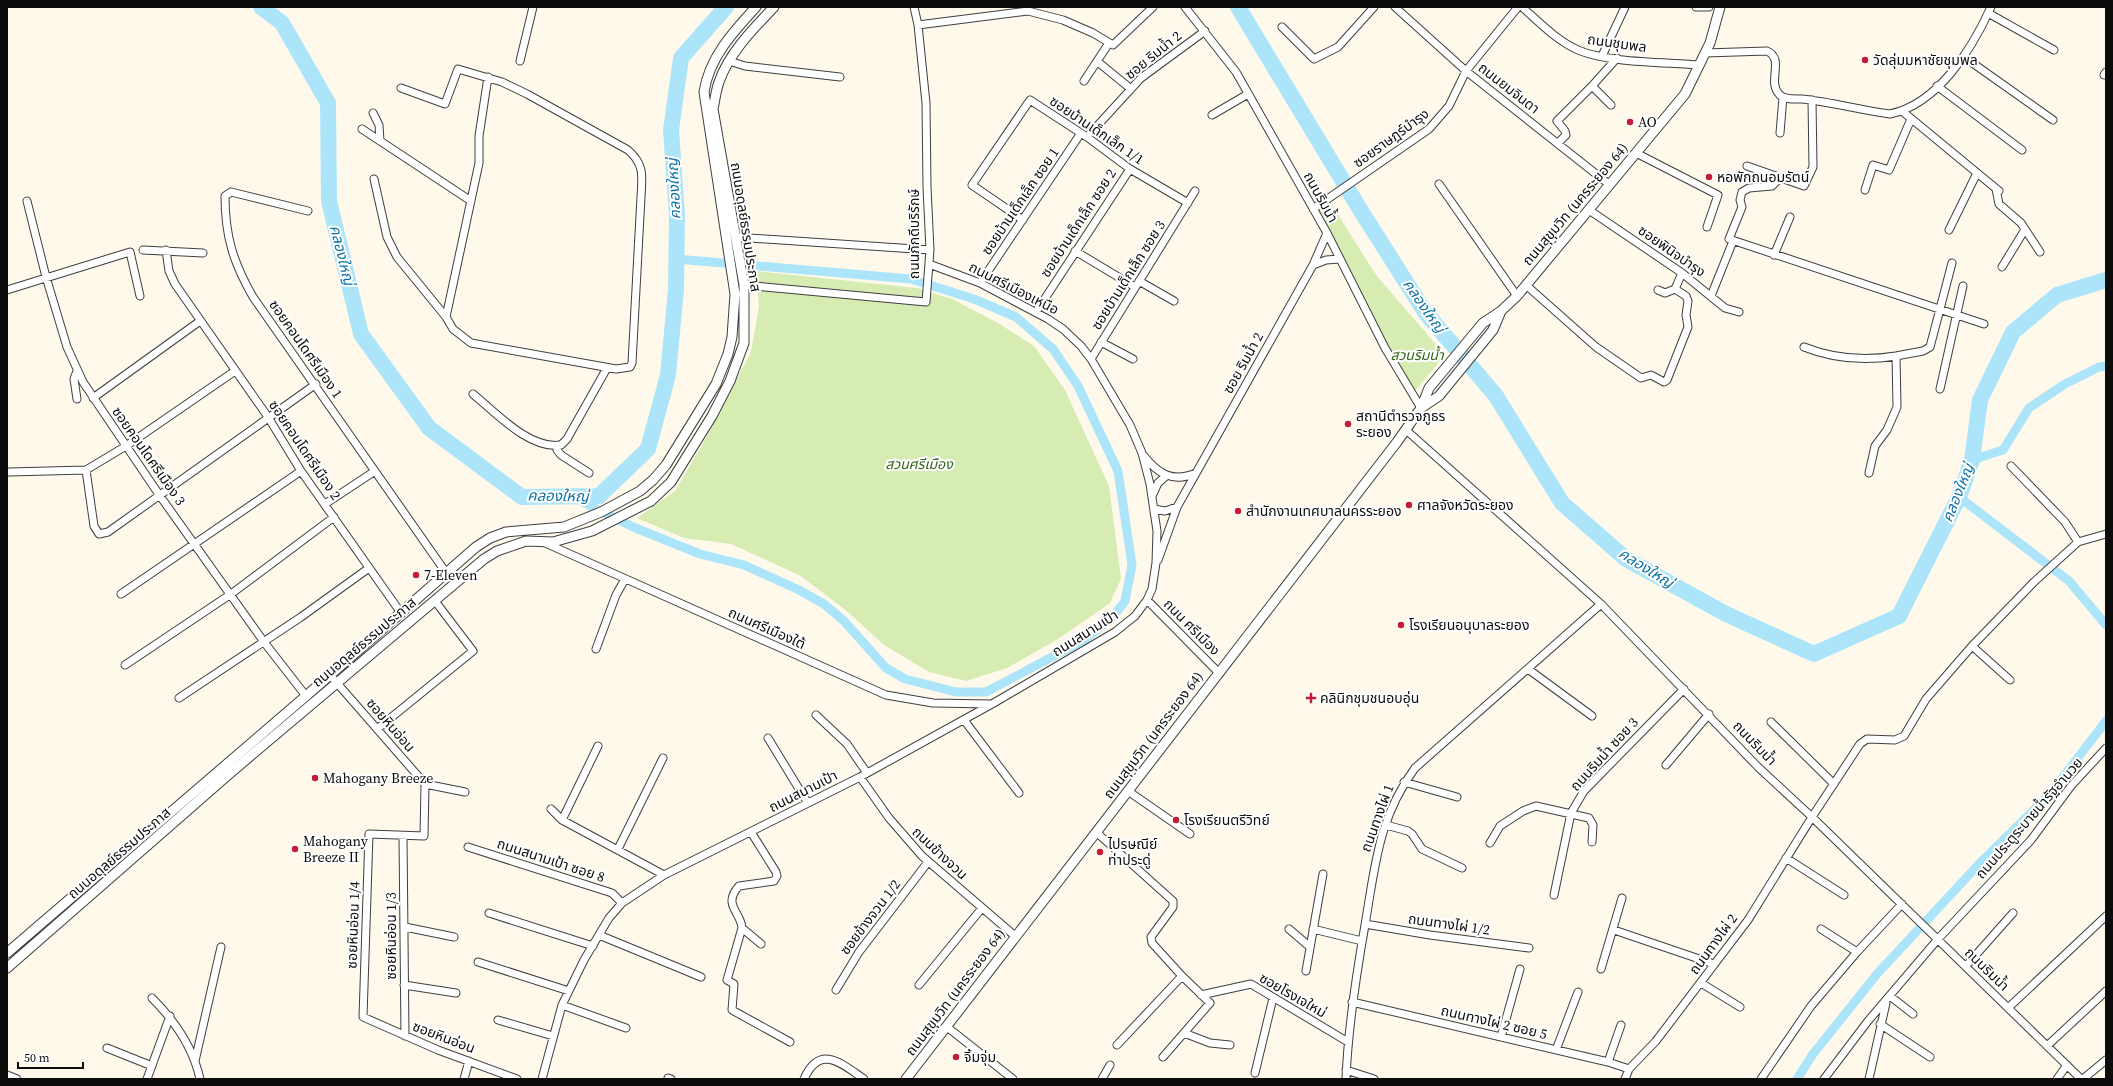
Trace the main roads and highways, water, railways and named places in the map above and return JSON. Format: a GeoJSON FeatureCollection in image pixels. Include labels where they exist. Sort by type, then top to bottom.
{"type":"FeatureCollection","features":[{"type":"Feature","properties":{"kind":"waterway","name":"คลองใหญ่"},"geometry":{"type":"LineString","coordinates":[[261,7],[282,23],[328,103],[329,201],[361,334],[429,428],[522,497],[599,496],[648,449],[668,375],[676,290],[677,216],[671,130],[681,58],[726,7]]}},
{"type":"Feature","properties":{"kind":"waterway","name":"คลองใหญ่"},"geometry":{"type":"LineString","coordinates":[[1238,7],[1361,211],[1425,312],[1496,396],[1562,503],[1626,559],[1726,614],[1814,654],[1899,616],[1959,497],[1972,460],[1980,400],[2013,332],[2057,295],[2106,280]]}},
{"type":"Feature","properties":{"kind":"waterway"},"geometry":{"type":"LineString","coordinates":[[571,496],[633,527],[700,554],[744,565],[799,590],[824,604],[844,621],[886,668],[905,679],[956,692],[986,692],[1084,640],[1112,618],[1125,601],[1132,565],[1118,471],[1078,386],[1053,349],[1016,317],[974,299],[911,279],[676,259]]}},
{"type":"Feature","properties":{"kind":"waterway"},"geometry":{"type":"LineString","coordinates":[[1972,460],[2003,450],[2029,408],[2065,384],[2099,367],[2106,366]]}},
{"type":"Feature","properties":{"kind":"waterway"},"geometry":{"type":"LineString","coordinates":[[1959,497],[2069,581],[2106,625]]}},
{"type":"Feature","properties":{"kind":"waterway"},"geometry":{"type":"LineString","coordinates":[[1797,1079],[1813,1054],[1877,974],[1979,864],[2050,794],[2106,721]]}},
{"type":"Feature","properties":{"kind":"place","name":"วัดลุ่มมหาชัยชุมพล"},"geometry":{"type":"Point","coordinates":[1865,60]}},
{"type":"Feature","properties":{"kind":"place","name":"AO"},"geometry":{"type":"Point","coordinates":[1630,122]}},
{"type":"Feature","properties":{"kind":"place","name":"หอพักถนอมรัตน์"},"geometry":{"type":"Point","coordinates":[1709,177]}},
{"type":"Feature","properties":{"kind":"place","name":"สถานีตำรวจภูธร ระยอง"},"geometry":{"type":"Point","coordinates":[1348,424]}},
{"type":"Feature","properties":{"kind":"place","name":"ศาลจังหวัดระยอง"},"geometry":{"type":"Point","coordinates":[1409,505]}},
{"type":"Feature","properties":{"kind":"place","name":"สำนักงานเทศบาลนครระยอง"},"geometry":{"type":"Point","coordinates":[1238,511]}},
{"type":"Feature","properties":{"kind":"place","name":"7-Eleven"},"geometry":{"type":"Point","coordinates":[416,575]}},
{"type":"Feature","properties":{"kind":"place","name":"โรงเรียนอนุบาลระยอง"},"geometry":{"type":"Point","coordinates":[1401,625]}},
{"type":"Feature","properties":{"kind":"place","name":"คลินิกชุมชนอบอุ่น"},"geometry":{"type":"Point","coordinates":[1311,698]}},
{"type":"Feature","properties":{"kind":"place","name":"Mahogany Breeze"},"geometry":{"type":"Point","coordinates":[315,778]}},
{"type":"Feature","properties":{"kind":"place","name":"โรงเรียนตรีวิทย์"},"geometry":{"type":"Point","coordinates":[1176,820]}},
{"type":"Feature","properties":{"kind":"place","name":"Mahogany Breeze II"},"geometry":{"type":"Point","coordinates":[295,849]}},
{"type":"Feature","properties":{"kind":"place","name":"ไปรษณีย์ ท่าประดู่"},"geometry":{"type":"Point","coordinates":[1100,852]}},
{"type":"Feature","properties":{"kind":"place","name":"จิ้มจุ่ม"},"geometry":{"type":"Point","coordinates":[956,1057]}},
{"type":"Feature","properties":{"kind":"park label","name":"สวนริมน้ำ"},"geometry":{"type":"Point","coordinates":[1417,355]}},
{"type":"Feature","properties":{"kind":"park label","name":"สวนศรีเมือง"},"geometry":{"type":"Point","coordinates":[919,464]}}]}
